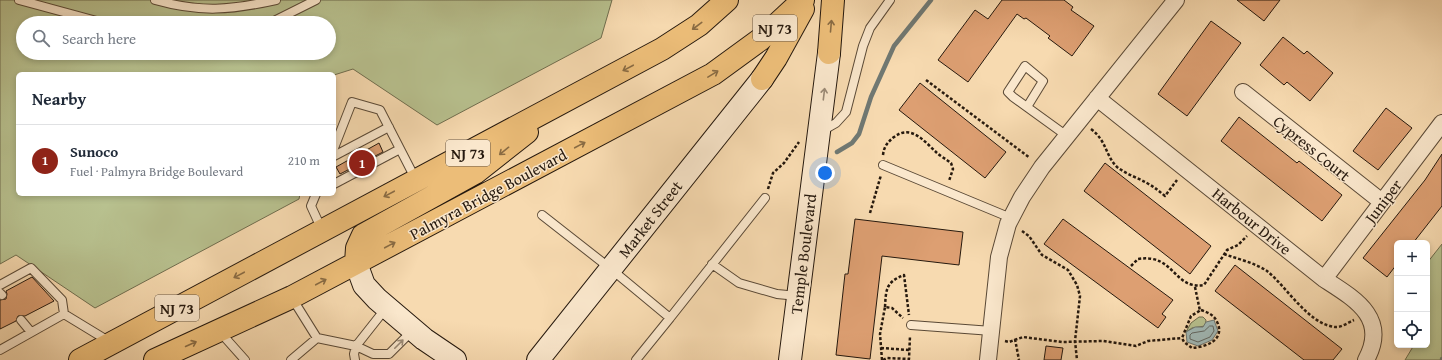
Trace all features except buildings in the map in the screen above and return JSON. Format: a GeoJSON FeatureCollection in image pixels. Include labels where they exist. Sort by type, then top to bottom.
{"type":"FeatureCollection","features":[{"type":"Feature","properties":{"kind":"highway","name":"NJ 73"},"geometry":{"type":"LineString","coordinates":[[80,360],[681,38],[699,25],[726,0]]}},
{"type":"Feature","properties":{"kind":"highway","name":"Palmyra Bridge Boulevard"},"geometry":{"type":"LineString","coordinates":[[167,358],[292,297],[713,74],[756,44],[781,23],[803,0]]}},
{"type":"Feature","properties":{"kind":"highway"},"geometry":{"type":"LineString","coordinates":[[762,78],[789,36],[808,0]]}},
{"type":"Feature","properties":{"kind":"highway"},"geometry":{"type":"LineString","coordinates":[[829,53],[833,0]]}},
{"type":"Feature","properties":{"kind":"highway"},"geometry":{"type":"LineString","coordinates":[[356,263],[357,248],[363,235],[475,173],[567,100]]}},
{"type":"Feature","properties":{"kind":"street"},"geometry":{"type":"LineString","coordinates":[[988,360],[1000,257],[1009,221],[1022,197],[1042,167],[1176,0]]}},
{"type":"Feature","properties":{"kind":"street","name":"Temple Boulevard"},"geometry":{"type":"LineString","coordinates":[[790,360],[798,296],[810,136],[829,53]]}},
{"type":"Feature","properties":{"kind":"street","name":"Market Street"},"geometry":{"type":"LineString","coordinates":[[538,360],[762,78]]}},
{"type":"Feature","properties":{"kind":"street","name":"Cypress Court"},"geometry":{"type":"LineString","coordinates":[[1243,92],[1382,202]]}},
{"type":"Feature","properties":{"kind":"street","name":"Harbour Drive"},"geometry":{"type":"LineString","coordinates":[[1098,98],[1324,279],[1353,298],[1367,313],[1374,333],[1374,342],[1366,360]]}},
{"type":"Feature","properties":{"kind":"street","name":"Juniper"},"geometry":{"type":"LineString","coordinates":[[1324,279],[1442,123]]}},
{"type":"Feature","properties":{"kind":"street"},"geometry":{"type":"LineString","coordinates":[[356,263],[364,284],[387,308],[413,330],[455,360]]}},
{"type":"Feature","properties":{"kind":"lane"},"geometry":{"type":"LineString","coordinates":[[19,0],[78,16]]}},
{"type":"Feature","properties":{"kind":"lane"},"geometry":{"type":"LineString","coordinates":[[155,0],[188,8],[210,10],[232,9],[276,0]]}},
{"type":"Feature","properties":{"kind":"lane"},"geometry":{"type":"LineString","coordinates":[[284,16],[316,0]]}},
{"type":"Feature","properties":{"kind":"lane"},"geometry":{"type":"LineString","coordinates":[[810,136],[836,123],[846,112],[863,46],[870,28],[890,0]]}},
{"type":"Feature","properties":{"kind":"lane"},"geometry":{"type":"LineString","coordinates":[[1027,107],[1043,81],[1025,66],[1008,92],[1027,107],[1067,136]]}},
{"type":"Feature","properties":{"kind":"lane"},"geometry":{"type":"LineString","coordinates":[[336,143],[352,102],[380,110],[417,180]]}},
{"type":"Feature","properties":{"kind":"lane"},"geometry":{"type":"LineString","coordinates":[[336,155],[389,127]]}},
{"type":"Feature","properties":{"kind":"lane"},"geometry":{"type":"LineString","coordinates":[[336,183],[400,149]]}},
{"type":"Feature","properties":{"kind":"lane"},"geometry":{"type":"LineString","coordinates":[[884,166],[1009,221]]}},
{"type":"Feature","properties":{"kind":"lane"},"geometry":{"type":"LineString","coordinates":[[315,196],[311,206],[322,230]]}},
{"type":"Feature","properties":{"kind":"lane"},"geometry":{"type":"LineString","coordinates":[[636,360],[765,198]]}},
{"type":"Feature","properties":{"kind":"lane"},"geometry":{"type":"LineString","coordinates":[[542,216],[611,269],[670,318]]}},
{"type":"Feature","properties":{"kind":"lane"},"geometry":{"type":"LineString","coordinates":[[712,264],[739,283],[777,294],[798,296]]}},
{"type":"Feature","properties":{"kind":"lane"},"geometry":{"type":"LineString","coordinates":[[0,285],[31,268],[62,300],[64,314]]}},
{"type":"Feature","properties":{"kind":"lane"},"geometry":{"type":"LineString","coordinates":[[292,297],[317,338],[356,346],[380,357],[389,354],[413,330]]}},
{"type":"Feature","properties":{"kind":"lane"},"geometry":{"type":"LineString","coordinates":[[355,360],[354,354],[356,346],[387,308]]}},
{"type":"Feature","properties":{"kind":"lane"},"geometry":{"type":"LineString","coordinates":[[64,314],[112,343]]}},
{"type":"Feature","properties":{"kind":"lane"},"geometry":{"type":"LineString","coordinates":[[0,350],[64,314]]}},
{"type":"Feature","properties":{"kind":"lane"},"geometry":{"type":"LineString","coordinates":[[22,320],[31,332]]}},
{"type":"Feature","properties":{"kind":"lane"},"geometry":{"type":"LineString","coordinates":[[911,325],[992,331]]}},
{"type":"Feature","properties":{"kind":"lane"},"geometry":{"type":"LineString","coordinates":[[220,332],[245,360]]}},
{"type":"Feature","properties":{"kind":"lane"},"geometry":{"type":"LineString","coordinates":[[291,360],[317,338]]}},
{"type":"Feature","properties":{"kind":"path"},"geometry":{"type":"LineString","coordinates":[[926,80],[1042,167]]}},
{"type":"Feature","properties":{"kind":"path"},"geometry":{"type":"LineString","coordinates":[[1080,120],[1100,136],[1111,159],[1118,167],[1165,196],[1186,168]]}},
{"type":"Feature","properties":{"kind":"path"},"geometry":{"type":"LineString","coordinates":[[870,213],[884,166],[883,152],[887,142],[898,134],[914,133],[923,139],[937,153],[952,163],[953,170],[948,184]]}},
{"type":"Feature","properties":{"kind":"path"},"geometry":{"type":"LineString","coordinates":[[765,198],[773,173],[784,164],[810,136]]}},
{"type":"Feature","properties":{"kind":"path"},"geometry":{"type":"LineString","coordinates":[[1009,221],[1029,236],[1042,255],[1056,262],[1073,276],[1080,296],[1075,340],[1078,360]]}},
{"type":"Feature","properties":{"kind":"path"},"geometry":{"type":"LineString","coordinates":[[1131,266],[1138,259],[1156,259],[1170,267],[1186,284],[1195,287],[1204,285],[1227,250],[1241,242],[1256,225]]}},
{"type":"Feature","properties":{"kind":"path"},"geometry":{"type":"LineString","coordinates":[[1224,254],[1266,270],[1296,302],[1321,323],[1340,327],[1367,313]]}},
{"type":"Feature","properties":{"kind":"path"},"geometry":{"type":"LineString","coordinates":[[904,275],[911,325],[908,359],[887,358],[882,360],[880,334],[885,307],[886,288],[895,279],[904,275]]}},
{"type":"Feature","properties":{"kind":"path"},"geometry":{"type":"LineString","coordinates":[[1195,287],[1200,311]]}},
{"type":"Feature","properties":{"kind":"path"},"geometry":{"type":"LineString","coordinates":[[885,307],[892,308],[911,325]]}},
{"type":"Feature","properties":{"kind":"path"},"geometry":{"type":"LineString","coordinates":[[1200,311],[1210,313],[1216,319],[1220,329],[1220,335],[1216,340],[1204,347],[1192,348],[1184,342],[1182,338],[1191,316],[1200,311]]}},
{"type":"Feature","properties":{"kind":"path"},"geometry":{"type":"LineString","coordinates":[[992,331],[999,332],[998,340],[1009,342],[1023,337],[1062,342],[1075,340],[1103,341],[1136,346],[1148,341],[1182,338]]}},
{"type":"Feature","properties":{"kind":"path"},"geometry":{"type":"LineString","coordinates":[[1015,339],[1019,360]]}},
{"type":"Feature","properties":{"kind":"path"},"geometry":{"type":"LineString","coordinates":[[880,348],[908,350]]}},
{"type":"Feature","properties":{"kind":"green space"},"geometry":{"type":"Polygon","coordinates":[[[0,0],[612,0],[601,38],[437,125],[353,69],[336,74],[336,72],[16,72],[16,196],[300,196],[299,199],[95,308],[16,255],[0,264],[0,0]]]}},
{"type":"Feature","properties":{"kind":"green space"},"geometry":{"type":"Polygon","coordinates":[[[1442,244],[1442,360],[1405,360],[1412,348],[1430,348],[1430,259],[1442,244]]]}},
{"type":"Feature","properties":{"kind":"green space"},"geometry":{"type":"Polygon","coordinates":[[[1199,317],[1203,317],[1206,320],[1205,326],[1192,328],[1186,332],[1191,323],[1199,317]]]}},
{"type":"Feature","properties":{"kind":"water"},"geometry":{"type":"Polygon","coordinates":[[[1214,320],[1218,331],[1212,340],[1198,346],[1187,342],[1186,332],[1195,327],[1203,327],[1206,322],[1214,320]]]}},
{"type":"Feature","properties":{"kind":"waterway"},"geometry":{"type":"LineString","coordinates":[[837,152],[852,143],[859,134],[871,97],[894,46],[931,0]]}},
{"type":"Feature","properties":{"kind":"place","name":"Sunoco"},"geometry":{"type":"Point","coordinates":[362,163]}}]}
